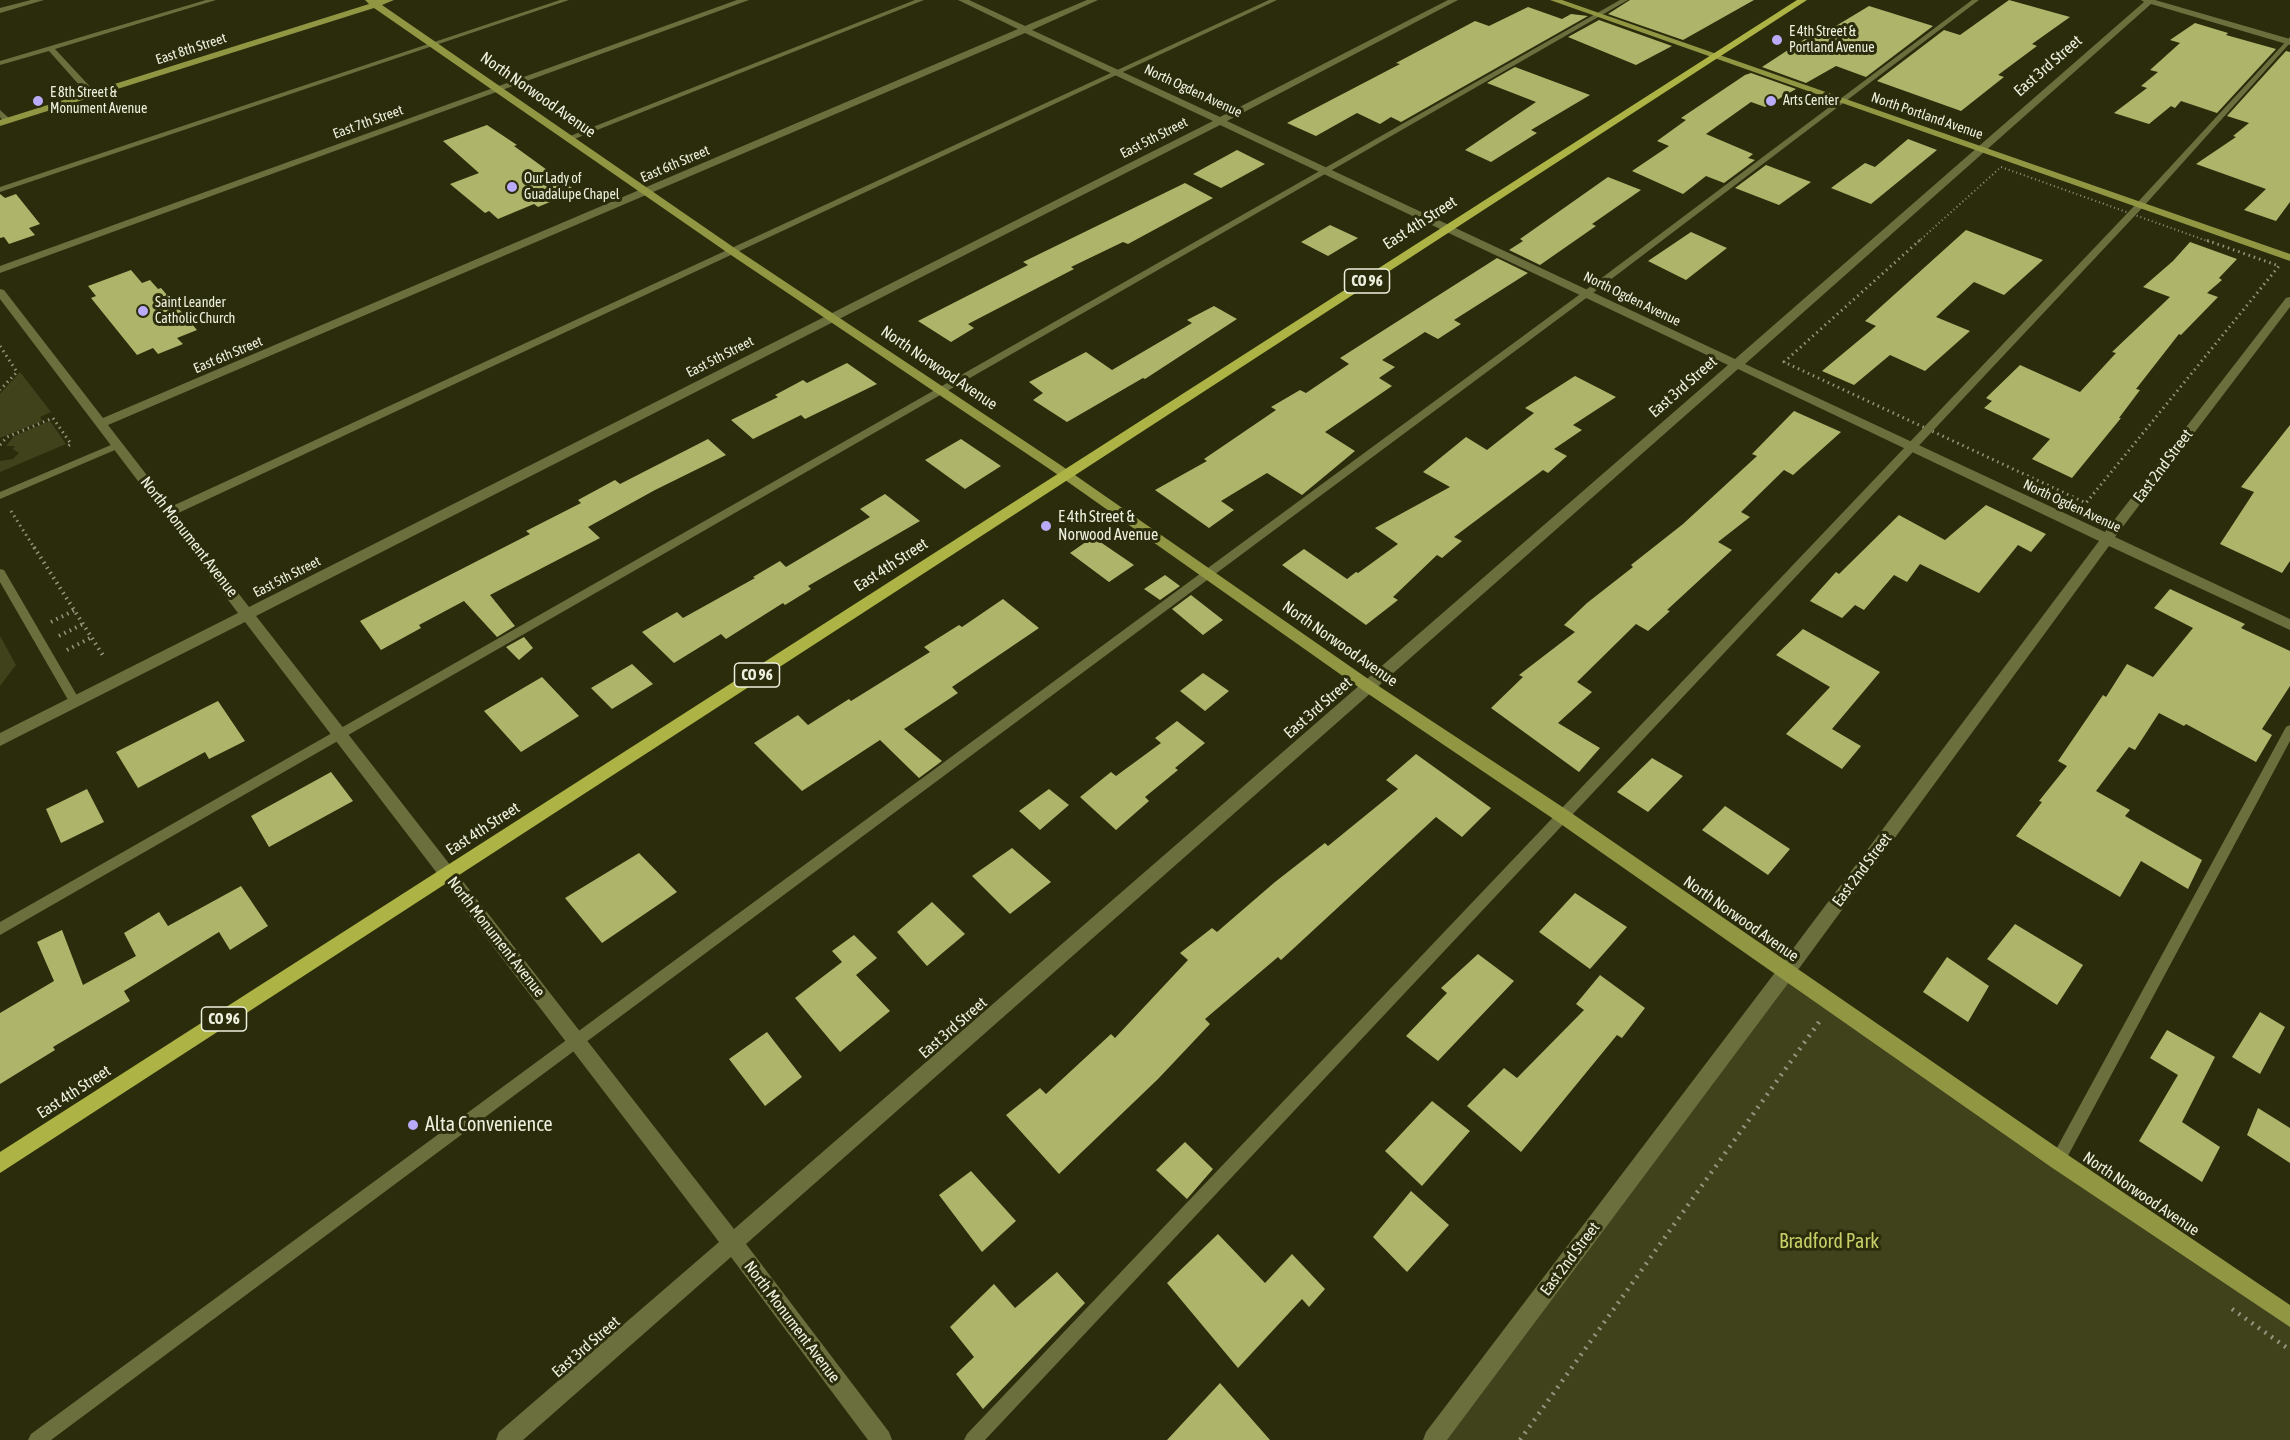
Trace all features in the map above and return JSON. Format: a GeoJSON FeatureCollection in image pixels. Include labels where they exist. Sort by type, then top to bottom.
{"type":"FeatureCollection","features":[{"type":"Feature","properties":{"kind":"main road","name":"East 4th Street"},"geometry":{"type":"LineString","coordinates":[[0,1163],[1803,0]]}},
{"type":"Feature","properties":{"kind":"street"},"geometry":{"type":"LineString","coordinates":[[0,11],[40,0]]}},
{"type":"Feature","properties":{"kind":"street","name":"East 7th Street"},"geometry":{"type":"LineString","coordinates":[[0,270],[745,0]]}},
{"type":"Feature","properties":{"kind":"street","name":"North Ogden Avenue"},"geometry":{"type":"LineString","coordinates":[[962,0],[1222,120],[1735,365],[2290,625]]}},
{"type":"Feature","properties":{"kind":"street","name":"East 6th Street"},"geometry":{"type":"LineString","coordinates":[[102,423],[1094,0]]}},
{"type":"Feature","properties":{"kind":"street","name":"East 5th Street"},"geometry":{"type":"LineString","coordinates":[[0,740],[1454,0]]}},
{"type":"Feature","properties":{"kind":"street","name":"North Portland Avenue"},"geometry":{"type":"LineString","coordinates":[[1554,0],[1714,58],[2290,258]]}},
{"type":"Feature","properties":{"kind":"street"},"geometry":{"type":"LineString","coordinates":[[2148,0],[2289,41]]}},
{"type":"Feature","properties":{"kind":"street","name":"East 3rd Street"},"geometry":{"type":"LineString","coordinates":[[507,1440],[1370,687],[2148,0]]}},
{"type":"Feature","properties":{"kind":"street","name":"North Norwood Avenue"},"geometry":{"type":"LineString","coordinates":[[378,2],[434,45],[732,251],[1067,475],[1370,687],[1561,815],[2058,1160],[2290,1317]]}},
{"type":"Feature","properties":{"kind":"street","name":"East 8th Street"},"geometry":{"type":"LineString","coordinates":[[4,122],[378,2]]}},
{"type":"Feature","properties":{"kind":"street","name":"North Monument Avenue"},"geometry":{"type":"LineString","coordinates":[[0,292],[733,1244],[881,1440]]}},
{"type":"Feature","properties":{"kind":"street","name":"East 2nd Street"},"geometry":{"type":"LineString","coordinates":[[1434,1440],[1786,972],[2107,539],[2290,300]]}},
{"type":"Feature","properties":{"kind":"lane"},"geometry":{"type":"LineString","coordinates":[[0,63],[213,0]]}},
{"type":"Feature","properties":{"kind":"lane"},"geometry":{"type":"LineString","coordinates":[[0,190],[566,0]]}},
{"type":"Feature","properties":{"kind":"lane"},"geometry":{"type":"LineString","coordinates":[[569,138],[921,0]]}},
{"type":"Feature","properties":{"kind":"lane"},"geometry":{"type":"LineString","coordinates":[[170,512],[1274,0]]}},
{"type":"Feature","properties":{"kind":"lane"},"geometry":{"type":"LineString","coordinates":[[0,929],[1625,0]]}},
{"type":"Feature","properties":{"kind":"lane"},"geometry":{"type":"LineString","coordinates":[[38,1440],[1586,294],[1976,0]]}},
{"type":"Feature","properties":{"kind":"lane"},"geometry":{"type":"LineString","coordinates":[[973,1440],[1561,815],[2140,205],[2289,41]]}},
{"type":"Feature","properties":{"kind":"lane"},"geometry":{"type":"LineString","coordinates":[[50,48],[92,94]]}},
{"type":"Feature","properties":{"kind":"lane"},"geometry":{"type":"LineString","coordinates":[[0,112],[4,122]]}},
{"type":"Feature","properties":{"kind":"lane"},"geometry":{"type":"LineString","coordinates":[[1,496],[118,445]]}},
{"type":"Feature","properties":{"kind":"lane"},"geometry":{"type":"LineString","coordinates":[[0,573],[75,702]]}},
{"type":"Feature","properties":{"kind":"lane"},"geometry":{"type":"LineString","coordinates":[[2058,1160],[2290,729]]}},
{"type":"Feature","properties":{"kind":"path"},"geometry":{"type":"LineString","coordinates":[[0,346],[17,372],[0,390]]}},
{"type":"Feature","properties":{"kind":"path"},"geometry":{"type":"LineString","coordinates":[[0,445],[7,437],[53,418],[71,444],[61,449]]}},
{"type":"Feature","properties":{"kind":"path"},"geometry":{"type":"LineString","coordinates":[[1,496],[104,657]]}},
{"type":"Feature","properties":{"kind":"path"},"geometry":{"type":"LineString","coordinates":[[34,630],[75,610]]}},
{"type":"Feature","properties":{"kind":"path"},"geometry":{"type":"LineString","coordinates":[[42,644],[83,624]]}},
{"type":"Feature","properties":{"kind":"path"},"geometry":{"type":"LineString","coordinates":[[50,658],[92,637]]}},
{"type":"Feature","properties":{"kind":"path"},"geometry":{"type":"LineString","coordinates":[[1520,1440],[1819,1022]]}},
{"type":"Feature","properties":{"kind":"green space"},"geometry":{"type":"Polygon","coordinates":[[[20,372],[51,412],[40,417],[42,421],[0,438],[0,394],[20,372]]]}},
{"type":"Feature","properties":{"kind":"green space"},"geometry":{"type":"Polygon","coordinates":[[[50,421],[66,444],[0,472],[0,461],[13,459],[19,453],[13,449],[15,446],[6,446],[14,436],[50,421]]]}},
{"type":"Feature","properties":{"kind":"green space"},"geometry":{"type":"Polygon","coordinates":[[[0,636],[16,665],[0,686],[0,636]]]}},
{"type":"Feature","properties":{"kind":"green space","name":"Bradford Park"},"geometry":{"type":"Polygon","coordinates":[[[1786,972],[2290,1317],[2290,1440],[1434,1440],[1786,972]]]}},
{"type":"Feature","properties":{"kind":"building"},"geometry":{"type":"Polygon","coordinates":[[[1630,0],[1754,0],[1683,40],[1608,14],[1630,0]]]}},
{"type":"Feature","properties":{"kind":"building"},"geometry":{"type":"Polygon","coordinates":[[[2009,0],[2070,17],[2032,44],[2037,46],[1998,75],[2004,77],[1961,111],[1877,81],[1944,30],[1960,35],[2009,0]]]}},
{"type":"Feature","properties":{"kind":"building"},"geometry":{"type":"Polygon","coordinates":[[[1869,6],[1933,26],[1866,77],[1836,66],[1806,83],[1762,67],[1814,33],[1821,35],[1869,6]]]}},
{"type":"Feature","properties":{"kind":"building"},"geometry":{"type":"Polygon","coordinates":[[[1528,7],[1562,19],[1571,14],[1588,16],[1401,122],[1391,117],[1380,124],[1357,113],[1316,136],[1287,123],[1400,64],[1396,63],[1475,21],[1489,26],[1528,7]]]}},
{"type":"Feature","properties":{"kind":"building"},"geometry":{"type":"Polygon","coordinates":[[[1599,20],[1672,46],[1636,65],[1568,37],[1599,20]]]}},
{"type":"Feature","properties":{"kind":"building"},"geometry":{"type":"Polygon","coordinates":[[[2195,23],[2228,33],[2226,35],[2276,49],[2217,113],[2181,101],[2175,108],[2171,106],[2149,124],[2114,113],[2147,88],[2141,86],[2158,72],[2150,70],[2180,43],[2170,40],[2195,23]]]}},
{"type":"Feature","properties":{"kind":"building"},"geometry":{"type":"Polygon","coordinates":[[[2286,51],[2290,52],[2290,202],[2276,221],[2244,210],[2266,189],[2196,164],[2236,137],[2233,136],[2249,123],[2227,116],[2286,51]]]}},
{"type":"Feature","properties":{"kind":"building"},"geometry":{"type":"Polygon","coordinates":[[[1515,67],[1590,95],[1531,130],[1537,133],[1491,162],[1465,150],[1536,102],[1487,83],[1515,67]]]}},
{"type":"Feature","properties":{"kind":"building"},"geometry":{"type":"Polygon","coordinates":[[[1751,73],[1796,89],[1765,107],[1751,102],[1706,134],[1753,154],[1748,158],[1755,160],[1724,183],[1706,176],[1683,194],[1632,171],[1669,146],[1657,141],[1686,120],[1681,118],[1751,73]]]}},
{"type":"Feature","properties":{"kind":"building","name":"Our Lady of Guadalupe Chapel"},"geometry":{"type":"Polygon","coordinates":[[[487,125],[517,145],[514,146],[576,191],[538,207],[534,204],[498,219],[489,211],[485,213],[450,184],[479,173],[443,141],[487,125]]]}},
{"type":"Feature","properties":{"kind":"building"},"geometry":{"type":"Polygon","coordinates":[[[1908,139],[1937,150],[1871,204],[1831,188],[1865,163],[1875,167],[1908,139]]]}},
{"type":"Feature","properties":{"kind":"building"},"geometry":{"type":"Polygon","coordinates":[[[1237,150],[1265,164],[1221,188],[1193,174],[1237,150]]]}},
{"type":"Feature","properties":{"kind":"building"},"geometry":{"type":"Polygon","coordinates":[[[1766,165],[1811,182],[1779,205],[1735,188],[1766,165]]]}},
{"type":"Feature","properties":{"kind":"building"},"geometry":{"type":"Polygon","coordinates":[[[1608,177],[1641,190],[1592,224],[1596,226],[1540,265],[1509,250],[1523,241],[1520,239],[1608,177]]]}},
{"type":"Feature","properties":{"kind":"building"},"geometry":{"type":"Polygon","coordinates":[[[1185,183],[1213,198],[1128,244],[1123,242],[1071,267],[1074,269],[968,324],[974,328],[951,342],[918,321],[1028,265],[1023,262],[1185,183]]]}},
{"type":"Feature","properties":{"kind":"building"},"geometry":{"type":"Polygon","coordinates":[[[0,194],[5,198],[16,194],[40,224],[29,228],[35,235],[9,244],[4,237],[0,238],[0,194]]]}},
{"type":"Feature","properties":{"kind":"building"},"geometry":{"type":"Polygon","coordinates":[[[1330,225],[1358,238],[1328,256],[1301,242],[1330,225]]]}},
{"type":"Feature","properties":{"kind":"building"},"geometry":{"type":"Polygon","coordinates":[[[1966,230],[2043,260],[2004,295],[1974,282],[1936,317],[1970,331],[1925,371],[1890,355],[1854,385],[1822,371],[1876,326],[1865,321],[1966,230]]]}},
{"type":"Feature","properties":{"kind":"building"},"geometry":{"type":"Polygon","coordinates":[[[1691,232],[1727,248],[1686,280],[1648,261],[1691,232]]]}},
{"type":"Feature","properties":{"kind":"building"},"geometry":{"type":"Polygon","coordinates":[[[2190,242],[2237,259],[2219,278],[2222,280],[2207,293],[2218,297],[2181,335],[2179,334],[2136,389],[2140,390],[2119,418],[2121,418],[2072,478],[2032,459],[2050,439],[1984,408],[1992,401],[1986,398],[2020,365],[2080,392],[2116,353],[2112,352],[2170,297],[2143,287],[2173,261],[2190,242]]]}},
{"type":"Feature","properties":{"kind":"building"},"geometry":{"type":"Polygon","coordinates":[[[1497,258],[1528,273],[1454,320],[1461,324],[1438,339],[1425,332],[1382,360],[1395,367],[1379,378],[1392,386],[1325,432],[1355,451],[1302,495],[1267,473],[1221,501],[1234,510],[1209,528],[1155,490],[1207,461],[1204,459],[1276,410],[1271,407],[1300,390],[1306,393],[1349,364],[1340,358],[1497,258]]]}},
{"type":"Feature","properties":{"kind":"building","name":"Saint Leander Catholic Church"},"geometry":{"type":"Polygon","coordinates":[[[131,270],[142,283],[150,280],[158,289],[161,288],[197,330],[177,338],[183,344],[158,354],[153,348],[137,355],[91,298],[96,296],[88,286],[131,270]]]}},
{"type":"Feature","properties":{"kind":"building"},"geometry":{"type":"Polygon","coordinates":[[[1214,306],[1237,319],[1145,379],[1143,378],[1067,422],[1033,400],[1043,393],[1029,382],[1086,352],[1112,370],[1192,323],[1187,320],[1214,306]]]}},
{"type":"Feature","properties":{"kind":"building"},"geometry":{"type":"Polygon","coordinates":[[[847,363],[877,384],[805,419],[801,415],[753,439],[731,420],[778,397],[775,395],[803,380],[807,383],[847,363]]]}},
{"type":"Feature","properties":{"kind":"building"},"geometry":{"type":"Polygon","coordinates":[[[1575,376],[1616,397],[1573,425],[1582,430],[1554,449],[1567,456],[1548,473],[1543,470],[1454,537],[1462,541],[1442,558],[1437,555],[1393,597],[1398,600],[1366,625],[1282,565],[1304,549],[1347,579],[1356,572],[1358,573],[1398,544],[1375,528],[1450,487],[1423,472],[1466,437],[1487,450],[1534,413],[1525,408],[1575,376]]]}},
{"type":"Feature","properties":{"kind":"building"},"geometry":{"type":"Polygon","coordinates":[[[1794,411],[1841,432],[1793,475],[1784,470],[1741,512],[1750,517],[1718,542],[1732,550],[1667,610],[1670,611],[1648,631],[1636,624],[1577,682],[1592,692],[1558,723],[1600,748],[1579,772],[1491,708],[1523,677],[1519,675],[1575,632],[1564,625],[1587,603],[1633,567],[1631,565],[1683,524],[1757,456],[1752,454],[1794,411]]]}},
{"type":"Feature","properties":{"kind":"building"},"geometry":{"type":"Polygon","coordinates":[[[2290,425],[2290,561],[2282,573],[2220,544],[2254,492],[2241,487],[2290,425]]]}},
{"type":"Feature","properties":{"kind":"building"},"geometry":{"type":"Polygon","coordinates":[[[708,439],[726,455],[655,490],[588,527],[600,538],[490,595],[515,626],[497,637],[464,601],[419,625],[421,628],[381,650],[360,621],[530,534],[526,531],[581,503],[578,500],[615,480],[620,484],[708,439]]]}},
{"type":"Feature","properties":{"kind":"building"},"geometry":{"type":"Polygon","coordinates":[[[961,439],[1001,466],[965,489],[925,460],[961,439]]]}},
{"type":"Feature","properties":{"kind":"building"},"geometry":{"type":"Polygon","coordinates":[[[885,494],[920,521],[808,586],[811,589],[785,605],[783,603],[726,639],[721,634],[674,663],[642,632],[677,612],[683,618],[755,578],[753,577],[780,561],[786,567],[870,517],[860,509],[885,494]]]}},
{"type":"Feature","properties":{"kind":"building"},"geometry":{"type":"Polygon","coordinates":[[[1986,505],[2046,534],[2031,552],[2018,545],[1979,593],[1920,564],[1907,582],[1894,575],[1864,610],[1855,605],[1842,618],[1810,601],[1836,572],[1839,574],[1899,515],[1945,540],[1986,505]]]}},
{"type":"Feature","properties":{"kind":"building"},"geometry":{"type":"Polygon","coordinates":[[[1093,537],[1134,565],[1109,582],[1070,553],[1093,537]]]}},
{"type":"Feature","properties":{"kind":"building"},"geometry":{"type":"Polygon","coordinates":[[[1165,575],[1180,586],[1160,600],[1144,589],[1165,575]]]}},
{"type":"Feature","properties":{"kind":"building"},"geometry":{"type":"Polygon","coordinates":[[[2170,589],[2245,624],[2241,628],[2290,651],[2290,686],[2262,729],[2272,735],[2256,762],[2186,724],[2184,726],[2159,713],[2135,750],[2129,747],[2096,791],[2130,810],[2125,816],[2202,860],[2188,889],[2141,861],[2120,897],[2016,836],[2042,802],[2039,801],[2067,766],[2058,761],[2103,695],[2106,697],[2127,664],[2153,677],[2193,628],[2154,608],[2170,589]]]}},
{"type":"Feature","properties":{"kind":"building"},"geometry":{"type":"Polygon","coordinates":[[[1191,595],[1223,620],[1203,635],[1172,609],[1191,595]]]}},
{"type":"Feature","properties":{"kind":"building"},"geometry":{"type":"Polygon","coordinates":[[[1003,599],[1039,628],[952,687],[958,693],[904,729],[942,761],[919,778],[880,740],[802,791],[754,743],[798,715],[808,725],[849,699],[851,701],[930,652],[924,647],[959,625],[962,627],[1003,599]]]}},
{"type":"Feature","properties":{"kind":"building"},"geometry":{"type":"Polygon","coordinates":[[[1803,629],[1880,672],[1832,729],[1861,746],[1842,769],[1786,734],[1830,687],[1776,655],[1803,629]]]}},
{"type":"Feature","properties":{"kind":"building"},"geometry":{"type":"Polygon","coordinates":[[[524,637],[533,648],[519,660],[506,647],[524,637]]]}},
{"type":"Feature","properties":{"kind":"building"},"geometry":{"type":"Polygon","coordinates":[[[632,664],[653,684],[612,709],[591,688],[632,664]]]}},
{"type":"Feature","properties":{"kind":"building"},"geometry":{"type":"Polygon","coordinates":[[[1203,673],[1229,691],[1205,711],[1180,691],[1203,673]]]}},
{"type":"Feature","properties":{"kind":"building"},"geometry":{"type":"Polygon","coordinates":[[[542,677],[579,716],[521,752],[484,711],[542,677]]]}},
{"type":"Feature","properties":{"kind":"building"},"geometry":{"type":"Polygon","coordinates":[[[218,701],[245,741],[209,759],[205,752],[138,788],[116,752],[218,701]]]}},
{"type":"Feature","properties":{"kind":"building"},"geometry":{"type":"Polygon","coordinates":[[[1177,721],[1205,743],[1175,768],[1178,770],[1145,797],[1149,801],[1116,830],[1080,797],[1111,772],[1116,776],[1161,743],[1155,738],[1177,721]]]}},
{"type":"Feature","properties":{"kind":"building"},"geometry":{"type":"Polygon","coordinates":[[[1416,754],[1491,808],[1462,837],[1436,817],[1281,960],[1278,957],[1205,1019],[1210,1024],[1158,1079],[1059,1174],[1006,1115],[1040,1088],[1046,1094],[1111,1034],[1115,1038],[1188,960],[1180,953],[1212,928],[1217,932],[1275,882],[1325,843],[1328,846],[1398,789],[1386,780],[1416,754]]]}},
{"type":"Feature","properties":{"kind":"building"},"geometry":{"type":"Polygon","coordinates":[[[1652,758],[1683,776],[1648,812],[1617,792],[1652,758]]]}},
{"type":"Feature","properties":{"kind":"building"},"geometry":{"type":"Polygon","coordinates":[[[331,772],[353,801],[269,847],[251,816],[331,772]]]}},
{"type":"Feature","properties":{"kind":"building"},"geometry":{"type":"Polygon","coordinates":[[[87,789],[104,822],[61,843],[46,809],[87,789]]]}},
{"type":"Feature","properties":{"kind":"building"},"geometry":{"type":"Polygon","coordinates":[[[1049,789],[1069,805],[1040,830],[1019,811],[1049,789]]]}},
{"type":"Feature","properties":{"kind":"building"},"geometry":{"type":"Polygon","coordinates":[[[1725,806],[1790,849],[1768,875],[1702,830],[1725,806]]]}},
{"type":"Feature","properties":{"kind":"building"},"geometry":{"type":"Polygon","coordinates":[[[1012,848],[1051,882],[1010,914],[972,876],[1012,848]]]}},
{"type":"Feature","properties":{"kind":"building"},"geometry":{"type":"Polygon","coordinates":[[[639,853],[677,892],[602,943],[565,898],[639,853]]]}},
{"type":"Feature","properties":{"kind":"building"},"geometry":{"type":"Polygon","coordinates":[[[241,886],[268,926],[230,950],[219,932],[124,991],[130,1001],[53,1047],[55,1050],[0,1084],[0,1013],[54,981],[37,942],[62,930],[83,985],[136,956],[124,933],[159,912],[168,926],[241,886]]]}},
{"type":"Feature","properties":{"kind":"building"},"geometry":{"type":"Polygon","coordinates":[[[1575,893],[1627,927],[1590,969],[1539,932],[1575,893]]]}},
{"type":"Feature","properties":{"kind":"building"},"geometry":{"type":"Polygon","coordinates":[[[932,902],[965,934],[927,966],[897,932],[932,902]]]}},
{"type":"Feature","properties":{"kind":"building"},"geometry":{"type":"Polygon","coordinates":[[[2015,924],[2083,965],[2057,1005],[1987,959],[2015,924]]]}},
{"type":"Feature","properties":{"kind":"building"},"geometry":{"type":"Polygon","coordinates":[[[854,935],[877,958],[856,975],[890,1011],[840,1052],[795,998],[842,962],[832,951],[854,935]]]}},
{"type":"Feature","properties":{"kind":"building"},"geometry":{"type":"Polygon","coordinates":[[[1478,954],[1514,981],[1438,1061],[1406,1036],[1447,993],[1441,988],[1478,954]]]}},
{"type":"Feature","properties":{"kind":"building"},"geometry":{"type":"Polygon","coordinates":[[[1947,957],[1989,986],[1968,1022],[1923,992],[1947,957]]]}},
{"type":"Feature","properties":{"kind":"building"},"geometry":{"type":"Polygon","coordinates":[[[1600,975],[1645,1008],[1622,1038],[1617,1035],[1521,1152],[1467,1106],[1504,1068],[1517,1078],[1584,1010],[1576,1004],[1600,975]]]}},
{"type":"Feature","properties":{"kind":"building"},"geometry":{"type":"Polygon","coordinates":[[[2260,1012],[2285,1027],[2260,1074],[2232,1057],[2260,1012]]]}},
{"type":"Feature","properties":{"kind":"building"},"geometry":{"type":"Polygon","coordinates":[[[2167,1030],[2215,1057],[2182,1122],[2220,1147],[2202,1182],[2139,1141],[2178,1075],[2150,1058],[2167,1030]]]}},
{"type":"Feature","properties":{"kind":"building"},"geometry":{"type":"Polygon","coordinates":[[[767,1032],[802,1077],[765,1106],[729,1059],[767,1032]]]}},
{"type":"Feature","properties":{"kind":"building"},"geometry":{"type":"Polygon","coordinates":[[[1432,1101],[1470,1131],[1422,1186],[1385,1151],[1432,1101]]]}},
{"type":"Feature","properties":{"kind":"building"},"geometry":{"type":"Polygon","coordinates":[[[2258,1108],[2290,1128],[2290,1163],[2247,1135],[2258,1108]]]}},
{"type":"Feature","properties":{"kind":"building"},"geometry":{"type":"Polygon","coordinates":[[[1185,1142],[1213,1169],[1187,1199],[1156,1170],[1185,1142]]]}},
{"type":"Feature","properties":{"kind":"building"},"geometry":{"type":"Polygon","coordinates":[[[971,1171],[1016,1221],[982,1252],[939,1195],[971,1171]]]}},
{"type":"Feature","properties":{"kind":"building"},"geometry":{"type":"Polygon","coordinates":[[[1411,1191],[1449,1225],[1407,1272],[1373,1237],[1411,1191]]]}},
{"type":"Feature","properties":{"kind":"building"},"geometry":{"type":"Polygon","coordinates":[[[1218,1234],[1265,1283],[1292,1254],[1325,1289],[1309,1307],[1302,1299],[1238,1368],[1167,1283],[1218,1234]]]}},
{"type":"Feature","properties":{"kind":"building"},"geometry":{"type":"Polygon","coordinates":[[[1057,1272],[1085,1303],[983,1409],[956,1374],[974,1357],[950,1327],[994,1284],[1015,1308],[1057,1272]]]}},
{"type":"Feature","properties":{"kind":"building"},"geometry":{"type":"Polygon","coordinates":[[[1220,1383],[1270,1440],[1167,1440],[1220,1383]]]}},
{"type":"Feature","properties":{"kind":"place","name":"E 4th Street & Portland Avenue"},"geometry":{"type":"Point","coordinates":[1777,40]}},
{"type":"Feature","properties":{"kind":"place","name":"E 8th Street & Monument Avenue"},"geometry":{"type":"Point","coordinates":[38,101]}},
{"type":"Feature","properties":{"kind":"place","name":"Arts Center"},"geometry":{"type":"Point","coordinates":[1771,101]}},
{"type":"Feature","properties":{"kind":"place","name":"Our Lady of Guadalupe Chapel"},"geometry":{"type":"Point","coordinates":[512,187]}},
{"type":"Feature","properties":{"kind":"place","name":"Saint Leander Catholic Church"},"geometry":{"type":"Point","coordinates":[143,311]}},
{"type":"Feature","properties":{"kind":"place","name":"E 4th Street & Norwood Avenue"},"geometry":{"type":"Point","coordinates":[1046,526]}},
{"type":"Feature","properties":{"kind":"place","name":"Alta Convenience"},"geometry":{"type":"Point","coordinates":[413,1125]}}]}
